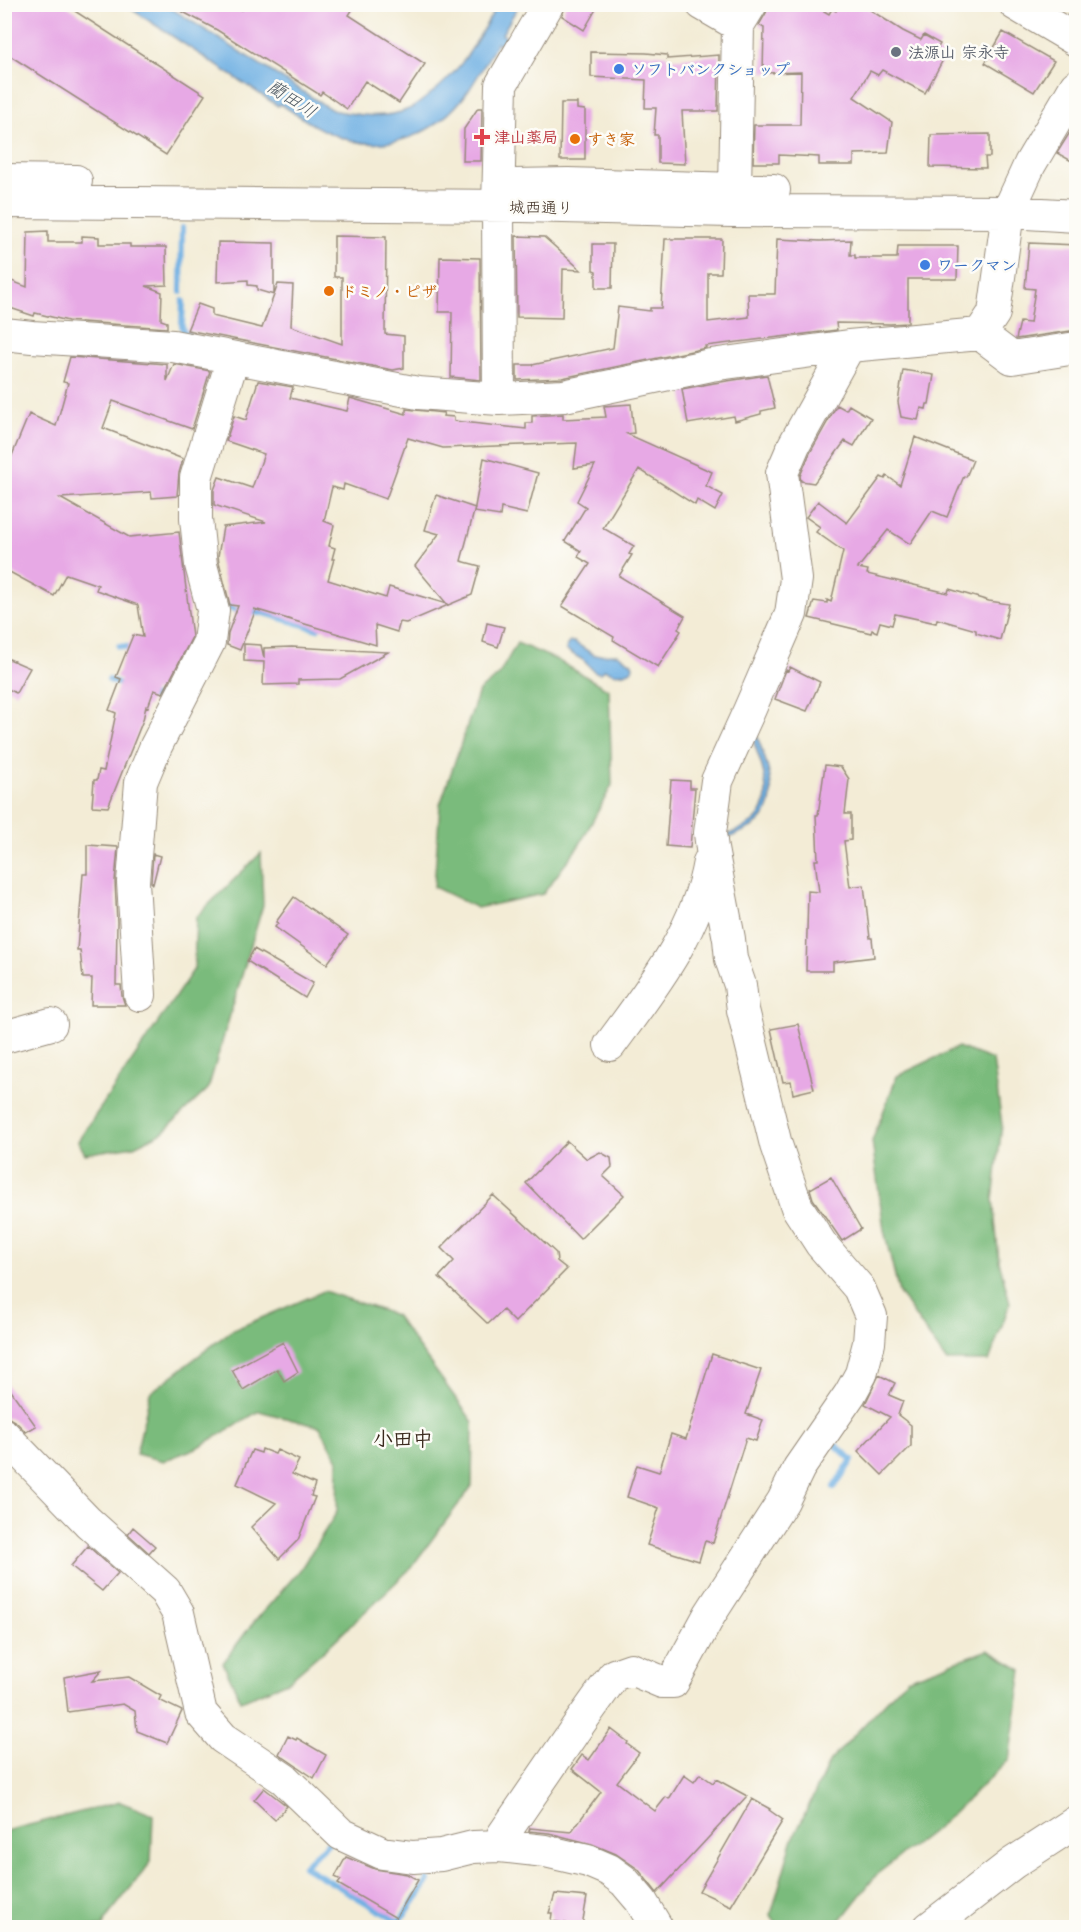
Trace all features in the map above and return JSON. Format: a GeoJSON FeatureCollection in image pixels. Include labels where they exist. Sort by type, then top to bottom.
{"type":"FeatureCollection","features":[{"type":"Feature","properties":{"kind":"street"},"geometry":{"type":"LineString","coordinates":[[499,399],[501,85],[548,4]]}},
{"type":"Feature","properties":{"kind":"street"},"geometry":{"type":"LineString","coordinates":[[702,4],[744,15],[733,200]]}},
{"type":"Feature","properties":{"kind":"street"},"geometry":{"type":"LineString","coordinates":[[1015,4],[1077,40]]}},
{"type":"Feature","properties":{"kind":"street"},"geometry":{"type":"LineString","coordinates":[[980,334],[994,313],[1012,203],[1030,164],[1077,86]]}},
{"type":"Feature","properties":{"kind":"street","name":"城西通り"},"geometry":{"type":"LineString","coordinates":[[4,180],[499,196]]}},
{"type":"Feature","properties":{"kind":"street","name":"城西通り"},"geometry":{"type":"LineString","coordinates":[[4,202],[499,196],[568,184],[733,200],[1012,203],[1077,196]]}},
{"type":"Feature","properties":{"kind":"street","name":"城西通り"},"geometry":{"type":"LineString","coordinates":[[1012,203],[1077,216]]}},
{"type":"Feature","properties":{"kind":"street"},"geometry":{"type":"LineString","coordinates":[[4,334],[32,338],[173,346],[418,393],[499,399],[564,396],[711,366],[849,346],[980,334],[1012,358],[1077,348]]}},
{"type":"Feature","properties":{"kind":"street"},"geometry":{"type":"LineString","coordinates":[[499,1846],[503,1834],[614,1675],[631,1669],[662,1682],[673,1682],[710,1614],[783,1501],[799,1468],[850,1394],[861,1374],[870,1343],[871,1316],[859,1288],[821,1244],[797,1207],[776,1145],[743,1010],[740,985],[731,959],[710,832],[717,781],[791,614],[796,579],[783,473],[794,445],[849,346]]}},
{"type":"Feature","properties":{"kind":"street"},"geometry":{"type":"LineString","coordinates":[[140,995],[133,882],[141,782],[156,746],[209,642],[213,610],[201,565],[196,519],[196,478],[233,358]]}},
{"type":"Feature","properties":{"kind":"street"},"geometry":{"type":"LineString","coordinates":[[610,1045],[662,975],[698,908],[712,849]]}},
{"type":"Feature","properties":{"kind":"street"},"geometry":{"type":"LineString","coordinates":[[4,1037],[51,1024]]}},
{"type":"Feature","properties":{"kind":"street"},"geometry":{"type":"LineString","coordinates":[[4,1435],[87,1522],[165,1591],[178,1613],[201,1713],[223,1738],[284,1779],[341,1834],[382,1852],[412,1857],[441,1855],[472,1847],[499,1846],[545,1851],[588,1861],[609,1870],[624,1881],[641,1901],[657,1928]]}},
{"type":"Feature","properties":{"kind":"street"},"geometry":{"type":"LineString","coordinates":[[928,1928],[1013,1863],[1077,1822]]}},
{"type":"Feature","properties":{"kind":"green space"},"geometry":{"type":"Polygon","coordinates":[[[517,643],[557,660],[609,690],[612,785],[580,844],[543,894],[477,908],[434,887],[440,805],[479,691],[498,676],[517,643]]]}},
{"type":"Feature","properties":{"kind":"green space"},"geometry":{"type":"Polygon","coordinates":[[[261,853],[263,905],[208,1089],[163,1132],[134,1146],[85,1154],[78,1141],[194,969],[196,917],[261,853]]]}},
{"type":"Feature","properties":{"kind":"green space"},"geometry":{"type":"Polygon","coordinates":[[[958,1047],[993,1060],[1002,1125],[993,1199],[999,1261],[1010,1303],[989,1361],[946,1361],[899,1293],[884,1230],[872,1141],[897,1076],[958,1047]]]}},
{"type":"Feature","properties":{"kind":"green space"},"geometry":{"type":"Polygon","coordinates":[[[324,1291],[395,1315],[473,1422],[472,1486],[410,1569],[330,1645],[287,1682],[241,1701],[223,1663],[249,1628],[300,1570],[337,1512],[338,1460],[320,1427],[259,1411],[199,1447],[163,1461],[136,1454],[150,1393],[231,1331],[324,1291]]]}},
{"type":"Feature","properties":{"kind":"green space"},"geometry":{"type":"Polygon","coordinates":[[[988,1650],[1022,1670],[1009,1760],[944,1822],[877,1874],[835,1927],[778,1927],[771,1915],[792,1841],[830,1761],[907,1679],[988,1650]]]}},
{"type":"Feature","properties":{"kind":"green space"},"geometry":{"type":"Polygon","coordinates":[[[120,1802],[153,1815],[151,1862],[105,1920],[103,1927],[5,1927],[5,1831],[120,1802]]]}},
{"type":"Feature","properties":{"kind":"water","name":"藺田川"},"geometry":{"type":"Polygon","coordinates":[[[125,5],[166,5],[332,110],[351,114],[390,115],[417,105],[451,76],[476,43],[497,5],[519,5],[502,34],[506,37],[506,41],[501,45],[497,43],[469,90],[441,120],[408,138],[371,143],[352,141],[332,134],[280,104],[278,106],[125,5]]]}},
{"type":"Feature","properties":{"kind":"water"},"geometry":{"type":"Polygon","coordinates":[[[570,642],[574,642],[594,655],[617,654],[631,662],[632,670],[618,674],[605,669],[601,673],[595,672],[583,660],[566,650],[570,642]]]}},
{"type":"Feature","properties":{"kind":"water"},"geometry":{"type":"Polygon","coordinates":[[[752,723],[770,776],[770,803],[765,815],[755,825],[725,840],[723,837],[753,822],[761,813],[765,802],[764,776],[748,728],[752,723]]]}},
{"type":"Feature","properties":{"kind":"building"},"geometry":{"type":"Polygon","coordinates":[[[4,4],[64,4],[205,95],[166,155],[4,52],[4,4]]]}},
{"type":"Feature","properties":{"kind":"building"},"geometry":{"type":"Polygon","coordinates":[[[168,4],[232,4],[242,10],[245,4],[356,4],[349,15],[425,64],[399,103],[365,81],[347,109],[322,92],[320,95],[217,30],[168,4]]]}},
{"type":"Feature","properties":{"kind":"building"},"geometry":{"type":"Polygon","coordinates":[[[566,4],[599,4],[584,30],[562,16],[566,4]]]}},
{"type":"Feature","properties":{"kind":"building"},"geometry":{"type":"Polygon","coordinates":[[[769,4],[812,4],[829,14],[832,9],[836,11],[839,4],[861,4],[903,31],[921,40],[924,35],[940,44],[936,51],[945,56],[925,93],[882,70],[878,75],[870,71],[854,97],[892,122],[888,153],[854,154],[854,165],[819,165],[819,157],[779,155],[779,163],[753,163],[754,125],[800,125],[801,72],[763,73],[764,28],[759,25],[769,4]]]}},
{"type":"Feature","properties":{"kind":"building"},"geometry":{"type":"Polygon","coordinates":[[[1003,32],[1054,61],[1034,92],[985,63],[1003,32]]]}},
{"type":"Feature","properties":{"kind":"building"},"geometry":{"type":"Polygon","coordinates":[[[591,52],[646,53],[667,55],[667,59],[719,55],[718,111],[682,111],[685,164],[658,163],[658,135],[654,135],[656,108],[645,108],[646,80],[591,77],[591,52]]]}},
{"type":"Feature","properties":{"kind":"building"},"geometry":{"type":"Polygon","coordinates":[[[561,103],[577,103],[577,109],[585,110],[585,160],[560,160],[561,103]]]}},
{"type":"Feature","properties":{"kind":"building"},"geometry":{"type":"Polygon","coordinates":[[[478,108],[482,108],[481,161],[463,161],[464,129],[478,108]]]}},
{"type":"Feature","properties":{"kind":"building"},"geometry":{"type":"Polygon","coordinates":[[[1077,121],[1077,164],[1057,153],[1077,121]]]}},
{"type":"Feature","properties":{"kind":"building"},"geometry":{"type":"Polygon","coordinates":[[[990,134],[990,157],[985,157],[986,168],[930,167],[931,135],[990,134]]]}},
{"type":"Feature","properties":{"kind":"building"},"geometry":{"type":"Polygon","coordinates":[[[48,231],[48,242],[82,242],[82,236],[99,237],[99,244],[166,247],[167,285],[146,286],[162,292],[161,320],[167,322],[167,328],[68,321],[35,313],[34,316],[4,306],[4,278],[27,287],[28,232],[48,231]]]}},
{"type":"Feature","properties":{"kind":"building"},"geometry":{"type":"Polygon","coordinates":[[[334,236],[386,237],[385,334],[404,336],[404,368],[393,370],[187,330],[198,304],[212,309],[212,316],[262,328],[278,284],[293,285],[291,326],[342,344],[342,277],[334,277],[334,236]]]}},
{"type":"Feature","properties":{"kind":"building"},"geometry":{"type":"Polygon","coordinates":[[[516,236],[544,237],[581,270],[563,269],[562,318],[517,317],[516,236]]]}},
{"type":"Feature","properties":{"kind":"building"},"geometry":{"type":"Polygon","coordinates":[[[665,239],[722,239],[721,273],[708,273],[708,322],[749,317],[748,294],[775,294],[777,239],[851,240],[850,255],[855,255],[855,258],[897,258],[898,246],[958,246],[957,279],[908,279],[908,323],[836,323],[837,330],[705,346],[706,348],[562,378],[517,380],[517,365],[532,365],[613,348],[618,307],[650,311],[650,308],[661,308],[665,239]]]}},
{"type":"Feature","properties":{"kind":"building"},"geometry":{"type":"Polygon","coordinates":[[[218,242],[274,243],[274,295],[257,290],[257,286],[248,285],[248,280],[217,282],[218,242]]]}},
{"type":"Feature","properties":{"kind":"building"},"geometry":{"type":"Polygon","coordinates":[[[1029,243],[1077,245],[1077,330],[1016,339],[1020,322],[1030,323],[1035,289],[1025,288],[1029,243]]]}},
{"type":"Feature","properties":{"kind":"building"},"geometry":{"type":"Polygon","coordinates":[[[593,244],[613,244],[612,288],[596,288],[593,244]]]}},
{"type":"Feature","properties":{"kind":"building"},"geometry":{"type":"Polygon","coordinates":[[[440,257],[480,258],[481,380],[451,377],[452,312],[439,312],[440,257]]]}},
{"type":"Feature","properties":{"kind":"building"},"geometry":{"type":"Polygon","coordinates":[[[70,357],[167,364],[167,381],[174,364],[210,371],[192,429],[113,401],[103,428],[183,459],[177,496],[152,498],[151,492],[60,498],[129,537],[179,532],[192,637],[163,693],[154,690],[148,707],[146,706],[143,720],[108,807],[92,806],[94,780],[97,780],[99,770],[104,771],[116,713],[109,710],[121,679],[116,677],[133,635],[143,637],[138,605],[96,590],[98,585],[66,574],[54,596],[4,569],[4,475],[29,414],[56,426],[68,383],[63,382],[70,357]]]}},
{"type":"Feature","properties":{"kind":"building"},"geometry":{"type":"Polygon","coordinates":[[[903,370],[934,375],[929,404],[926,409],[921,408],[918,420],[901,417],[898,402],[903,370]]]}},
{"type":"Feature","properties":{"kind":"building"},"geometry":{"type":"Polygon","coordinates":[[[767,375],[775,408],[735,421],[734,416],[688,424],[682,389],[767,375]]]}},
{"type":"Feature","properties":{"kind":"building"},"geometry":{"type":"Polygon","coordinates":[[[258,381],[293,387],[290,398],[347,411],[350,398],[406,414],[406,409],[444,413],[443,416],[454,417],[454,421],[526,429],[526,423],[532,423],[532,416],[563,414],[563,419],[606,417],[604,406],[631,404],[634,433],[627,434],[712,472],[706,486],[723,495],[715,511],[697,500],[695,505],[639,469],[603,528],[634,546],[629,554],[632,555],[619,576],[685,616],[678,629],[681,631],[658,667],[562,606],[590,564],[578,557],[581,551],[565,541],[586,507],[577,501],[595,465],[574,468],[577,443],[443,448],[408,438],[386,499],[344,484],[343,490],[332,487],[324,521],[334,525],[329,546],[335,548],[332,559],[334,559],[328,580],[386,598],[389,587],[447,604],[415,566],[439,534],[425,530],[436,495],[475,508],[461,561],[480,566],[472,595],[406,623],[400,622],[397,632],[375,625],[376,645],[254,609],[255,612],[240,650],[227,645],[228,633],[238,606],[230,605],[219,562],[223,527],[266,522],[214,505],[214,490],[219,477],[252,488],[264,454],[226,441],[234,416],[246,420],[258,381]]]}},
{"type":"Feature","properties":{"kind":"building"},"geometry":{"type":"Polygon","coordinates":[[[837,405],[846,410],[849,405],[871,418],[854,446],[845,441],[814,483],[801,481],[800,476],[810,453],[837,405]]]}},
{"type":"Feature","properties":{"kind":"building"},"geometry":{"type":"Polygon","coordinates":[[[915,437],[973,460],[966,477],[964,476],[947,517],[932,511],[910,544],[888,530],[858,568],[868,570],[867,574],[948,593],[949,589],[989,601],[1009,604],[1000,640],[976,633],[976,630],[937,619],[936,623],[895,614],[892,625],[880,622],[877,632],[872,630],[871,633],[809,618],[814,601],[831,602],[843,551],[816,532],[820,527],[806,517],[818,501],[847,523],[881,477],[885,479],[887,476],[900,485],[915,437]]]}},
{"type":"Feature","properties":{"kind":"building"},"geometry":{"type":"Polygon","coordinates":[[[484,458],[538,473],[527,514],[501,508],[500,516],[474,512],[484,458]]]}},
{"type":"Feature","properties":{"kind":"building"},"geometry":{"type":"Polygon","coordinates":[[[487,623],[504,627],[498,647],[483,642],[487,623]]]}},
{"type":"Feature","properties":{"kind":"building"},"geometry":{"type":"Polygon","coordinates":[[[244,644],[261,645],[264,658],[264,648],[292,647],[388,652],[340,679],[298,680],[298,684],[263,685],[264,662],[244,661],[244,644]]]}},
{"type":"Feature","properties":{"kind":"building"},"geometry":{"type":"Polygon","coordinates":[[[9,659],[30,668],[16,693],[4,687],[4,667],[9,659]]]}},
{"type":"Feature","properties":{"kind":"building"},"geometry":{"type":"Polygon","coordinates":[[[790,667],[820,682],[807,711],[775,699],[786,670],[788,671],[790,667]]]}},
{"type":"Feature","properties":{"kind":"building"},"geometry":{"type":"Polygon","coordinates":[[[825,765],[841,767],[849,779],[845,814],[851,814],[851,840],[844,841],[850,887],[864,885],[874,957],[833,962],[833,971],[806,971],[808,891],[819,892],[815,860],[818,860],[816,815],[818,815],[825,765]]]}},
{"type":"Feature","properties":{"kind":"building"},"geometry":{"type":"Polygon","coordinates":[[[671,780],[690,781],[690,788],[695,788],[690,848],[666,846],[671,780]]]}},
{"type":"Feature","properties":{"kind":"building"},"geometry":{"type":"Polygon","coordinates":[[[87,845],[118,847],[115,881],[116,985],[121,985],[125,1005],[91,1005],[92,978],[83,978],[80,950],[77,950],[83,874],[87,874],[87,845]]]}},
{"type":"Feature","properties":{"kind":"building"},"geometry":{"type":"Polygon","coordinates":[[[153,854],[160,856],[153,884],[151,882],[153,854]]]}},
{"type":"Feature","properties":{"kind":"building"},"geometry":{"type":"Polygon","coordinates":[[[294,897],[348,935],[327,964],[275,927],[278,923],[276,922],[294,897]]]}},
{"type":"Feature","properties":{"kind":"building"},"geometry":{"type":"Polygon","coordinates":[[[254,949],[313,983],[305,998],[247,961],[254,949]]]}},
{"type":"Feature","properties":{"kind":"building"},"geometry":{"type":"Polygon","coordinates":[[[798,1024],[814,1089],[793,1094],[791,1081],[783,1082],[771,1029],[798,1024]]]}},
{"type":"Feature","properties":{"kind":"building"},"geometry":{"type":"Polygon","coordinates":[[[567,1141],[587,1159],[600,1152],[611,1158],[612,1167],[603,1176],[624,1195],[580,1239],[526,1183],[567,1141]]]}},
{"type":"Feature","properties":{"kind":"building"},"geometry":{"type":"Polygon","coordinates":[[[831,1177],[861,1229],[842,1241],[813,1199],[810,1189],[831,1177]]]}},
{"type":"Feature","properties":{"kind":"building"},"geometry":{"type":"Polygon","coordinates":[[[493,1195],[556,1253],[557,1261],[567,1269],[515,1322],[503,1310],[488,1324],[439,1277],[454,1261],[441,1248],[493,1195]]]}},
{"type":"Feature","properties":{"kind":"building"},"geometry":{"type":"Polygon","coordinates":[[[283,1342],[298,1372],[284,1381],[277,1369],[243,1390],[232,1370],[283,1342]]]}},
{"type":"Feature","properties":{"kind":"building"},"geometry":{"type":"Polygon","coordinates":[[[712,1354],[761,1370],[746,1414],[763,1420],[756,1441],[746,1438],[713,1543],[705,1541],[699,1561],[647,1545],[659,1508],[627,1497],[637,1465],[659,1472],[671,1434],[686,1439],[712,1354]]]}},
{"type":"Feature","properties":{"kind":"building"},"geometry":{"type":"Polygon","coordinates":[[[879,1375],[895,1383],[889,1395],[903,1401],[898,1415],[911,1425],[911,1446],[882,1475],[858,1451],[890,1417],[865,1404],[879,1375]]]}},
{"type":"Feature","properties":{"kind":"building"},"geometry":{"type":"Polygon","coordinates":[[[4,1381],[36,1426],[26,1432],[16,1422],[4,1418],[4,1381]]]}},
{"type":"Feature","properties":{"kind":"building"},"geometry":{"type":"Polygon","coordinates":[[[262,1449],[275,1454],[277,1450],[299,1460],[292,1474],[315,1484],[311,1496],[315,1497],[298,1540],[279,1559],[251,1527],[276,1503],[237,1484],[252,1450],[261,1453],[262,1449]]]}},
{"type":"Feature","properties":{"kind":"building"},"geometry":{"type":"Polygon","coordinates":[[[133,1527],[155,1546],[149,1553],[128,1534],[133,1527]]]}},
{"type":"Feature","properties":{"kind":"building"},"geometry":{"type":"Polygon","coordinates":[[[88,1546],[118,1573],[102,1591],[71,1566],[88,1546]]]}},
{"type":"Feature","properties":{"kind":"building"},"geometry":{"type":"Polygon","coordinates":[[[102,1670],[92,1681],[129,1677],[161,1696],[159,1700],[182,1711],[167,1743],[137,1731],[135,1711],[123,1704],[68,1712],[64,1677],[102,1670]]]}},
{"type":"Feature","properties":{"kind":"building"},"geometry":{"type":"Polygon","coordinates":[[[611,1729],[639,1753],[617,1782],[655,1811],[666,1797],[669,1799],[684,1775],[694,1782],[700,1774],[713,1783],[716,1779],[747,1796],[657,1893],[638,1869],[616,1854],[592,1844],[549,1833],[529,1831],[530,1828],[571,1832],[601,1792],[572,1769],[582,1755],[589,1760],[611,1729]]]}},
{"type":"Feature","properties":{"kind":"building"},"geometry":{"type":"Polygon","coordinates":[[[288,1736],[296,1740],[297,1738],[326,1755],[314,1778],[279,1754],[288,1736]]]}},
{"type":"Feature","properties":{"kind":"building"},"geometry":{"type":"Polygon","coordinates":[[[264,1788],[287,1806],[275,1820],[254,1800],[264,1788]]]}},
{"type":"Feature","properties":{"kind":"building"},"geometry":{"type":"Polygon","coordinates":[[[752,1799],[770,1809],[783,1820],[731,1906],[699,1891],[752,1799]]]}},
{"type":"Feature","properties":{"kind":"building"},"geometry":{"type":"Polygon","coordinates":[[[346,1857],[375,1869],[407,1874],[418,1880],[396,1918],[338,1884],[341,1880],[335,1877],[346,1857]]]}},
{"type":"Feature","properties":{"kind":"building"},"geometry":{"type":"Polygon","coordinates":[[[555,1894],[587,1897],[582,1926],[551,1921],[552,1913],[549,1913],[555,1894]]]}},
{"type":"Feature","properties":{"kind":"waterway"},"geometry":{"type":"LineString","coordinates":[[181,292],[182,228]]}},
{"type":"Feature","properties":{"kind":"waterway"},"geometry":{"type":"LineString","coordinates":[[183,301],[182,326],[184,333],[188,335]]}},
{"type":"Feature","properties":{"kind":"waterway"},"geometry":{"type":"LineString","coordinates":[[223,606],[246,613],[264,613],[317,629],[322,622]]}},
{"type":"Feature","properties":{"kind":"waterway"},"geometry":{"type":"LineString","coordinates":[[119,646],[136,648]]}},
{"type":"Feature","properties":{"kind":"waterway"},"geometry":{"type":"LineString","coordinates":[[109,680],[125,686]]}},
{"type":"Feature","properties":{"kind":"waterway"},"geometry":{"type":"LineString","coordinates":[[146,694],[153,697],[172,695]]}},
{"type":"Feature","properties":{"kind":"waterway"},"geometry":{"type":"LineString","coordinates":[[830,1440],[852,1460],[834,1487]]}},
{"type":"Feature","properties":{"kind":"waterway"},"geometry":{"type":"LineString","coordinates":[[333,1838],[304,1866],[399,1922],[428,1882],[426,1865]]}},
{"type":"Feature","properties":{"kind":"place","name":"法源山 宗永寺"},"geometry":{"type":"Point","coordinates":[896,52]}},
{"type":"Feature","properties":{"kind":"place","name":"ソフトバンクショップ"},"geometry":{"type":"Point","coordinates":[619,69]}},
{"type":"Feature","properties":{"kind":"place","name":"津山薬局"},"geometry":{"type":"Point","coordinates":[482,137]}},
{"type":"Feature","properties":{"kind":"place","name":"すき家"},"geometry":{"type":"Point","coordinates":[575,139]}},
{"type":"Feature","properties":{"kind":"place","name":"ワークマン"},"geometry":{"type":"Point","coordinates":[925,265]}},
{"type":"Feature","properties":{"kind":"place","name":"ドミノ・ピザ"},"geometry":{"type":"Point","coordinates":[329,291]}},
{"type":"Feature","properties":{"kind":"district","name":"小田中"},"geometry":{"type":"Point","coordinates":[403,1439]}}]}
